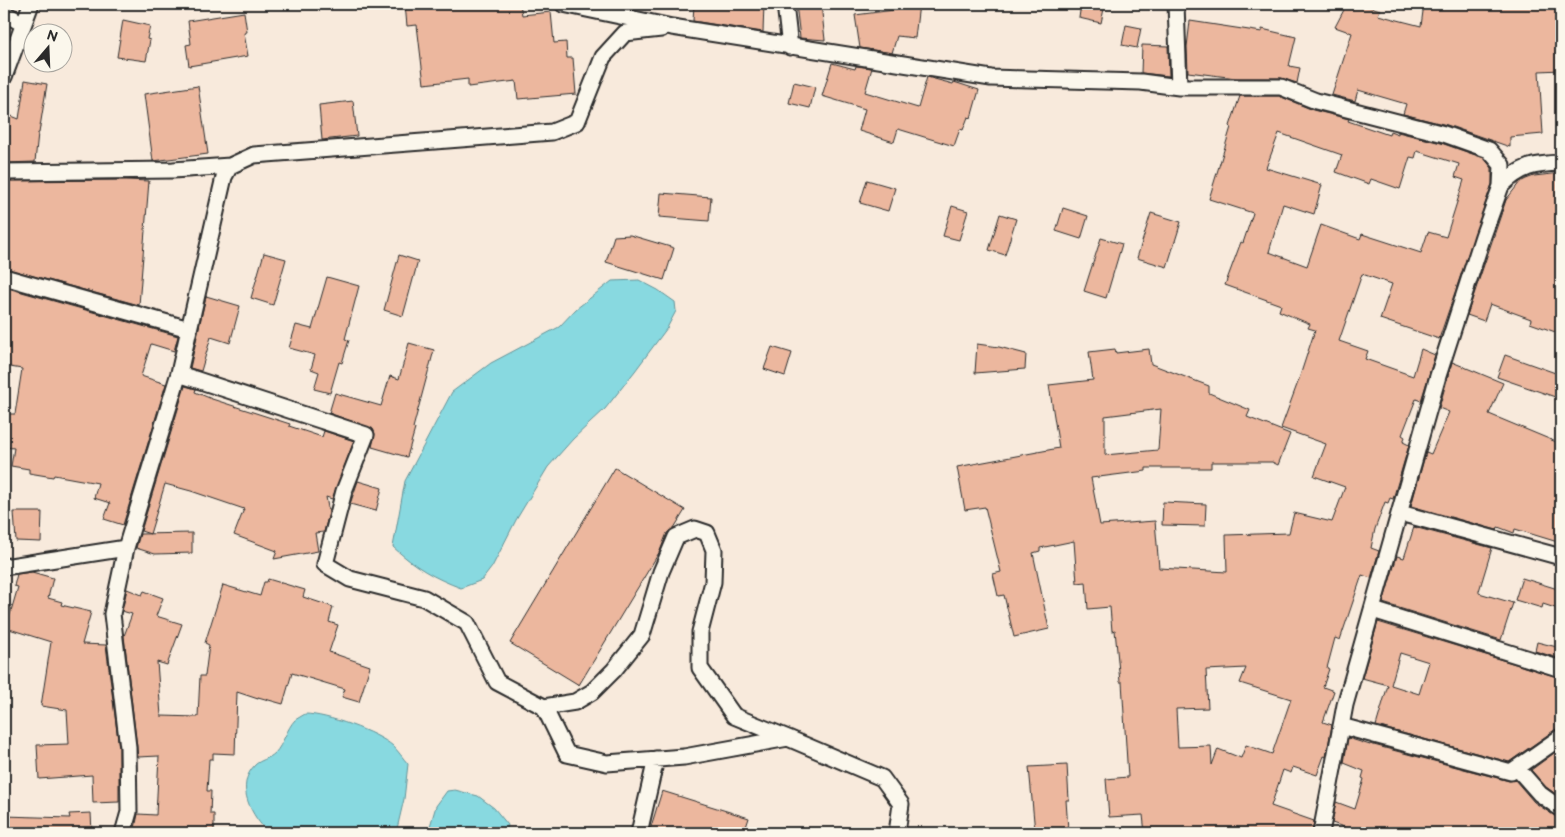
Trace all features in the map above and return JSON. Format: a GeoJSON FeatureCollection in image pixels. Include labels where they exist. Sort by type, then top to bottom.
{"type":"FeatureCollection","features":[{"type":"Feature","properties":{"kind":"street"},"geometry":{"type":"LineString","coordinates":[[24,22],[31,4]]}},
{"type":"Feature","properties":{"kind":"street"},"geometry":{"type":"LineString","coordinates":[[563,4],[672,28],[991,78],[1141,82],[1179,86],[1281,87],[1316,101],[1444,134],[1489,150],[1502,164],[1501,186],[1438,376],[1345,705],[1321,833]]}},
{"type":"Feature","properties":{"kind":"street"},"geometry":{"type":"LineString","coordinates":[[785,4],[790,47]]}},
{"type":"Feature","properties":{"kind":"street"},"geometry":{"type":"LineString","coordinates":[[1176,4],[1179,86]]}},
{"type":"Feature","properties":{"kind":"street"},"geometry":{"type":"LineString","coordinates":[[4,13],[22,23]]}},
{"type":"Feature","properties":{"kind":"street"},"geometry":{"type":"LineString","coordinates":[[4,77],[22,27]]}},
{"type":"Feature","properties":{"kind":"street"},"geometry":{"type":"LineString","coordinates":[[4,172],[173,170],[230,166],[254,155],[552,132],[577,122],[603,57],[625,33],[672,28]]}},
{"type":"Feature","properties":{"kind":"street"},"geometry":{"type":"LineString","coordinates":[[1501,186],[1514,173],[1538,164],[1561,162]]}},
{"type":"Feature","properties":{"kind":"street"},"geometry":{"type":"LineString","coordinates":[[123,833],[129,812],[128,747],[112,614],[126,548],[179,374],[224,177],[230,166]]}},
{"type":"Feature","properties":{"kind":"street"},"geometry":{"type":"LineString","coordinates":[[4,277],[189,329]]}},
{"type":"Feature","properties":{"kind":"street"},"geometry":{"type":"LineString","coordinates":[[179,374],[366,435],[344,491],[325,564],[350,579],[424,598],[467,623],[496,682],[544,707],[567,754],[607,763],[684,757],[788,738]]}},
{"type":"Feature","properties":{"kind":"street"},"geometry":{"type":"LineString","coordinates":[[1400,513],[1561,557]]}},
{"type":"Feature","properties":{"kind":"street"},"geometry":{"type":"LineString","coordinates":[[544,707],[575,702],[592,692],[614,670],[642,635],[661,572],[676,537],[695,529],[707,533],[714,550],[713,582],[700,632],[700,668],[734,716],[882,778],[901,804],[897,833]]}},
{"type":"Feature","properties":{"kind":"street"},"geometry":{"type":"LineString","coordinates":[[4,567],[126,548]]}},
{"type":"Feature","properties":{"kind":"street"},"geometry":{"type":"LineString","coordinates":[[1372,610],[1561,669]]}},
{"type":"Feature","properties":{"kind":"street"},"geometry":{"type":"LineString","coordinates":[[1341,726],[1511,772],[1561,737]]}},
{"type":"Feature","properties":{"kind":"street"},"geometry":{"type":"LineString","coordinates":[[639,833],[656,759]]}},
{"type":"Feature","properties":{"kind":"street"},"geometry":{"type":"LineString","coordinates":[[1517,768],[1540,794],[1561,809]]}},
{"type":"Feature","properties":{"kind":"water"},"geometry":{"type":"Polygon","coordinates":[[[639,280],[675,302],[676,311],[667,328],[605,409],[573,439],[548,467],[516,520],[492,567],[482,580],[461,588],[425,571],[393,547],[405,481],[452,392],[491,363],[559,327],[576,309],[612,281],[639,280]]]}},
{"type":"Feature","properties":{"kind":"water"},"geometry":{"type":"Polygon","coordinates":[[[305,714],[338,720],[375,735],[393,746],[408,764],[404,799],[396,833],[269,833],[257,819],[248,801],[246,792],[246,782],[249,773],[257,763],[275,753],[292,723],[305,714]]]}},
{"type":"Feature","properties":{"kind":"water"},"geometry":{"type":"Polygon","coordinates":[[[455,790],[478,796],[494,808],[508,825],[506,833],[428,833],[436,806],[447,791],[455,790]]]}},
{"type":"Feature","properties":{"kind":"building"},"geometry":{"type":"Polygon","coordinates":[[[405,4],[520,4],[522,15],[551,12],[554,43],[566,42],[567,58],[573,58],[576,94],[518,99],[516,81],[468,87],[468,79],[424,84],[417,25],[407,26],[405,4]]]}},
{"type":"Feature","properties":{"kind":"building"},"geometry":{"type":"Polygon","coordinates":[[[694,4],[764,4],[763,32],[693,21],[694,4]]]}},
{"type":"Feature","properties":{"kind":"building"},"geometry":{"type":"Polygon","coordinates":[[[796,4],[821,4],[825,40],[800,38],[796,4]]]}},
{"type":"Feature","properties":{"kind":"building"},"geometry":{"type":"Polygon","coordinates":[[[902,4],[919,4],[915,38],[897,36],[892,53],[860,48],[855,15],[902,9],[902,4]]]}},
{"type":"Feature","properties":{"kind":"building"},"geometry":{"type":"Polygon","coordinates":[[[1081,4],[1105,4],[1101,23],[1079,18],[1081,4]]]}},
{"type":"Feature","properties":{"kind":"building"},"geometry":{"type":"Polygon","coordinates":[[[1347,4],[1361,4],[1380,10],[1378,15],[1421,26],[1424,4],[1561,4],[1561,70],[1539,71],[1543,134],[1510,137],[1510,147],[1447,125],[1403,114],[1406,104],[1358,90],[1355,101],[1332,95],[1352,33],[1335,27],[1347,4]]]}},
{"type":"Feature","properties":{"kind":"building"},"geometry":{"type":"Polygon","coordinates":[[[244,12],[247,32],[244,33],[248,56],[189,66],[186,45],[191,44],[188,21],[244,12]]]}},
{"type":"Feature","properties":{"kind":"building"},"geometry":{"type":"Polygon","coordinates":[[[123,20],[150,26],[147,39],[150,40],[146,61],[117,57],[123,20]]]}},
{"type":"Feature","properties":{"kind":"building"},"geometry":{"type":"Polygon","coordinates":[[[1190,21],[1262,32],[1262,29],[1296,37],[1289,66],[1300,68],[1297,83],[1281,78],[1236,78],[1188,72],[1187,47],[1190,21]]]}},
{"type":"Feature","properties":{"kind":"building"},"geometry":{"type":"Polygon","coordinates":[[[1126,25],[1141,28],[1137,48],[1122,45],[1126,25]]]}},
{"type":"Feature","properties":{"kind":"building"},"geometry":{"type":"Polygon","coordinates":[[[1142,45],[1168,46],[1169,76],[1141,73],[1142,45]]]}},
{"type":"Feature","properties":{"kind":"building"},"geometry":{"type":"Polygon","coordinates":[[[832,63],[855,69],[856,66],[872,68],[865,92],[918,108],[927,77],[953,84],[954,82],[979,90],[971,118],[968,117],[963,130],[960,129],[954,146],[898,129],[894,142],[859,131],[865,109],[822,96],[832,63]]]}},
{"type":"Feature","properties":{"kind":"building"},"geometry":{"type":"Polygon","coordinates":[[[25,80],[47,84],[35,162],[4,163],[4,113],[19,119],[25,80]]]}},
{"type":"Feature","properties":{"kind":"building"},"geometry":{"type":"Polygon","coordinates":[[[794,82],[815,87],[810,108],[789,103],[794,82]]]}},
{"type":"Feature","properties":{"kind":"building"},"geometry":{"type":"Polygon","coordinates":[[[198,86],[208,154],[153,161],[144,94],[198,86]]]}},
{"type":"Feature","properties":{"kind":"building"},"geometry":{"type":"Polygon","coordinates":[[[1240,96],[1279,96],[1313,110],[1349,119],[1348,121],[1389,135],[1390,131],[1398,134],[1398,132],[1441,143],[1484,158],[1492,168],[1492,184],[1439,339],[1380,319],[1392,284],[1362,274],[1339,341],[1368,351],[1365,359],[1413,376],[1421,349],[1435,355],[1421,401],[1416,399],[1402,435],[1405,437],[1403,442],[1409,445],[1393,499],[1390,498],[1388,503],[1385,502],[1375,529],[1371,548],[1379,551],[1371,578],[1362,575],[1340,640],[1335,638],[1327,668],[1329,669],[1323,687],[1334,691],[1323,722],[1332,725],[1326,757],[1324,756],[1317,775],[1293,767],[1291,773],[1283,770],[1271,806],[1314,821],[1312,833],[1145,833],[1143,815],[1109,817],[1106,779],[1128,777],[1122,682],[1120,682],[1115,630],[1112,631],[1110,607],[1088,609],[1086,582],[1077,583],[1074,541],[1040,548],[1040,551],[1033,553],[1049,629],[1014,637],[1004,595],[998,596],[993,574],[1001,572],[985,507],[965,510],[957,467],[1059,448],[1049,385],[1093,380],[1089,352],[1115,349],[1116,353],[1149,349],[1151,364],[1209,386],[1209,393],[1250,410],[1247,417],[1290,434],[1278,465],[1272,462],[1211,462],[1211,468],[1146,468],[1146,471],[1091,478],[1100,525],[1155,521],[1159,568],[1227,572],[1226,535],[1289,533],[1294,513],[1332,522],[1345,487],[1314,476],[1326,444],[1281,428],[1315,330],[1308,328],[1310,324],[1279,311],[1281,305],[1225,285],[1241,242],[1243,243],[1253,213],[1209,199],[1240,96]],[[1279,133],[1266,168],[1322,185],[1314,214],[1283,204],[1269,252],[1307,266],[1321,225],[1360,239],[1362,234],[1421,253],[1428,232],[1446,237],[1464,180],[1455,177],[1459,164],[1417,151],[1415,158],[1410,157],[1400,189],[1371,179],[1369,184],[1336,172],[1342,155],[1279,133]],[[1161,409],[1105,416],[1105,455],[1158,450],[1161,409]],[[1246,668],[1206,670],[1208,708],[1176,709],[1178,747],[1211,746],[1212,765],[1218,749],[1241,758],[1246,745],[1272,754],[1291,699],[1240,683],[1246,668]]]}},
{"type":"Feature","properties":{"kind":"building"},"geometry":{"type":"Polygon","coordinates":[[[353,101],[357,136],[322,140],[319,105],[353,101]]]}},
{"type":"Feature","properties":{"kind":"building"},"geometry":{"type":"Polygon","coordinates":[[[1561,173],[1561,334],[1530,323],[1531,319],[1490,304],[1484,321],[1467,315],[1506,200],[1520,182],[1526,179],[1534,176],[1561,173]]]}},
{"type":"Feature","properties":{"kind":"building"},"geometry":{"type":"Polygon","coordinates":[[[867,180],[895,188],[888,211],[860,203],[867,180]]]}},
{"type":"Feature","properties":{"kind":"building"},"geometry":{"type":"Polygon","coordinates":[[[4,181],[149,181],[139,305],[4,268],[4,181]]]}},
{"type":"Feature","properties":{"kind":"building"},"geometry":{"type":"Polygon","coordinates":[[[661,193],[711,197],[709,221],[659,217],[661,193]]]}},
{"type":"Feature","properties":{"kind":"building"},"geometry":{"type":"Polygon","coordinates":[[[952,206],[968,211],[959,240],[943,236],[952,206]]]}},
{"type":"Feature","properties":{"kind":"building"},"geometry":{"type":"Polygon","coordinates":[[[1063,208],[1088,216],[1081,239],[1056,231],[1063,208]]]}},
{"type":"Feature","properties":{"kind":"building"},"geometry":{"type":"Polygon","coordinates":[[[1151,213],[1181,222],[1167,267],[1137,258],[1151,213]]]}},
{"type":"Feature","properties":{"kind":"building"},"geometry":{"type":"Polygon","coordinates":[[[1000,214],[1016,219],[1005,255],[989,250],[1000,214]]]}},
{"type":"Feature","properties":{"kind":"building"},"geometry":{"type":"Polygon","coordinates":[[[630,235],[674,248],[664,280],[606,262],[614,236],[630,235]]]}},
{"type":"Feature","properties":{"kind":"building"},"geometry":{"type":"Polygon","coordinates":[[[1101,238],[1122,244],[1106,298],[1084,291],[1101,238]]]}},
{"type":"Feature","properties":{"kind":"building"},"geometry":{"type":"Polygon","coordinates":[[[264,253],[286,259],[273,305],[251,298],[264,253]]]}},
{"type":"Feature","properties":{"kind":"building"},"geometry":{"type":"Polygon","coordinates":[[[399,255],[418,261],[403,316],[384,310],[399,255]]]}},
{"type":"Feature","properties":{"kind":"building"},"geometry":{"type":"Polygon","coordinates":[[[327,277],[359,286],[345,339],[349,340],[342,363],[339,362],[330,393],[314,389],[319,372],[311,369],[315,355],[289,348],[296,325],[312,329],[327,277]]]}},
{"type":"Feature","properties":{"kind":"building"},"geometry":{"type":"Polygon","coordinates":[[[4,287],[178,336],[174,351],[151,344],[141,376],[166,384],[123,525],[104,519],[110,503],[94,498],[98,483],[54,475],[53,477],[29,473],[29,469],[11,466],[14,448],[4,447],[4,414],[15,414],[22,369],[4,366],[4,287]]]}},
{"type":"Feature","properties":{"kind":"building"},"geometry":{"type":"Polygon","coordinates":[[[206,296],[240,306],[230,343],[211,337],[201,371],[190,368],[206,296]]]}},
{"type":"Feature","properties":{"kind":"building"},"geometry":{"type":"Polygon","coordinates":[[[409,343],[434,350],[407,457],[372,447],[375,434],[373,429],[329,413],[335,393],[381,406],[390,376],[399,379],[409,343]]]}},
{"type":"Feature","properties":{"kind":"building"},"geometry":{"type":"Polygon","coordinates":[[[977,344],[1026,354],[1025,369],[975,373],[977,344]]]}},
{"type":"Feature","properties":{"kind":"building"},"geometry":{"type":"Polygon","coordinates":[[[772,347],[792,353],[785,376],[764,369],[772,347]]]}},
{"type":"Feature","properties":{"kind":"building"},"geometry":{"type":"Polygon","coordinates":[[[1505,355],[1561,375],[1561,399],[1497,377],[1505,355]]]}},
{"type":"Feature","properties":{"kind":"building"},"geometry":{"type":"Polygon","coordinates":[[[1452,362],[1503,383],[1489,414],[1561,444],[1561,543],[1515,529],[1514,533],[1498,527],[1497,530],[1411,506],[1426,452],[1431,454],[1449,412],[1439,408],[1452,362]]]}},
{"type":"Feature","properties":{"kind":"building"},"geometry":{"type":"Polygon","coordinates":[[[185,386],[196,389],[195,392],[212,399],[290,424],[289,426],[322,437],[324,431],[354,441],[332,499],[326,497],[329,513],[324,532],[315,533],[318,551],[274,559],[277,551],[234,535],[244,509],[165,484],[150,534],[141,531],[185,386]]]}},
{"type":"Feature","properties":{"kind":"building"},"geometry":{"type":"Polygon","coordinates":[[[615,468],[685,510],[674,528],[667,533],[660,551],[579,685],[510,643],[615,468]]]}},
{"type":"Feature","properties":{"kind":"building"},"geometry":{"type":"Polygon","coordinates":[[[358,481],[382,488],[376,511],[350,504],[358,481]]]}},
{"type":"Feature","properties":{"kind":"building"},"geometry":{"type":"Polygon","coordinates":[[[1163,502],[1206,504],[1205,526],[1162,525],[1163,502]]]}},
{"type":"Feature","properties":{"kind":"building"},"geometry":{"type":"Polygon","coordinates":[[[14,512],[42,512],[41,542],[16,541],[14,512]]]}},
{"type":"Feature","properties":{"kind":"building"},"geometry":{"type":"Polygon","coordinates":[[[1414,527],[1492,548],[1479,593],[1513,603],[1501,640],[1383,603],[1397,556],[1404,558],[1414,527]]]}},
{"type":"Feature","properties":{"kind":"building"},"geometry":{"type":"Polygon","coordinates":[[[192,533],[192,553],[155,554],[136,548],[140,534],[192,533]]]}},
{"type":"Feature","properties":{"kind":"building"},"geometry":{"type":"Polygon","coordinates":[[[32,572],[53,578],[48,598],[62,602],[61,605],[91,612],[82,644],[106,645],[119,748],[119,802],[93,803],[92,775],[39,779],[37,745],[69,744],[67,710],[41,706],[51,642],[6,628],[18,587],[14,586],[17,574],[32,572]]]}},
{"type":"Feature","properties":{"kind":"building"},"geometry":{"type":"Polygon","coordinates":[[[1522,578],[1561,590],[1561,610],[1543,604],[1542,608],[1515,600],[1522,578]]]}},
{"type":"Feature","properties":{"kind":"building"},"geometry":{"type":"Polygon","coordinates":[[[268,579],[305,590],[303,597],[333,607],[329,622],[338,625],[329,652],[370,666],[359,702],[342,697],[345,689],[292,673],[283,704],[237,692],[235,754],[213,753],[213,759],[209,759],[207,791],[211,791],[210,814],[214,814],[214,833],[134,833],[138,814],[156,815],[159,756],[138,757],[124,636],[132,614],[122,611],[127,589],[142,595],[144,591],[163,598],[156,616],[182,624],[167,665],[157,662],[161,716],[198,717],[200,676],[205,676],[209,645],[205,643],[223,585],[260,596],[264,582],[267,582],[268,579]]]}},
{"type":"Feature","properties":{"kind":"building"},"geometry":{"type":"Polygon","coordinates":[[[1378,622],[1561,678],[1561,728],[1556,729],[1509,762],[1376,726],[1388,685],[1362,678],[1378,622]],[[1400,653],[1391,685],[1419,694],[1429,662],[1400,653]]]}},
{"type":"Feature","properties":{"kind":"building"},"geometry":{"type":"Polygon","coordinates":[[[1537,642],[1561,648],[1561,659],[1535,651],[1537,642]]]}},
{"type":"Feature","properties":{"kind":"building"},"geometry":{"type":"Polygon","coordinates":[[[1348,738],[1509,781],[1515,780],[1534,802],[1556,817],[1561,818],[1561,833],[1361,833],[1332,823],[1336,802],[1355,809],[1364,779],[1362,778],[1364,771],[1344,763],[1348,738]]]}},
{"type":"Feature","properties":{"kind":"building"},"geometry":{"type":"Polygon","coordinates":[[[1561,748],[1561,798],[1546,787],[1531,770],[1561,748]]]}},
{"type":"Feature","properties":{"kind":"building"},"geometry":{"type":"Polygon","coordinates":[[[1067,765],[1069,800],[1066,800],[1068,830],[1035,832],[1029,767],[1067,765]]]}},
{"type":"Feature","properties":{"kind":"building"},"geometry":{"type":"Polygon","coordinates":[[[662,791],[749,818],[744,833],[649,833],[662,791]]]}},
{"type":"Feature","properties":{"kind":"building"},"geometry":{"type":"Polygon","coordinates":[[[91,813],[92,833],[4,833],[4,816],[70,818],[69,814],[91,813]]]}}]}
